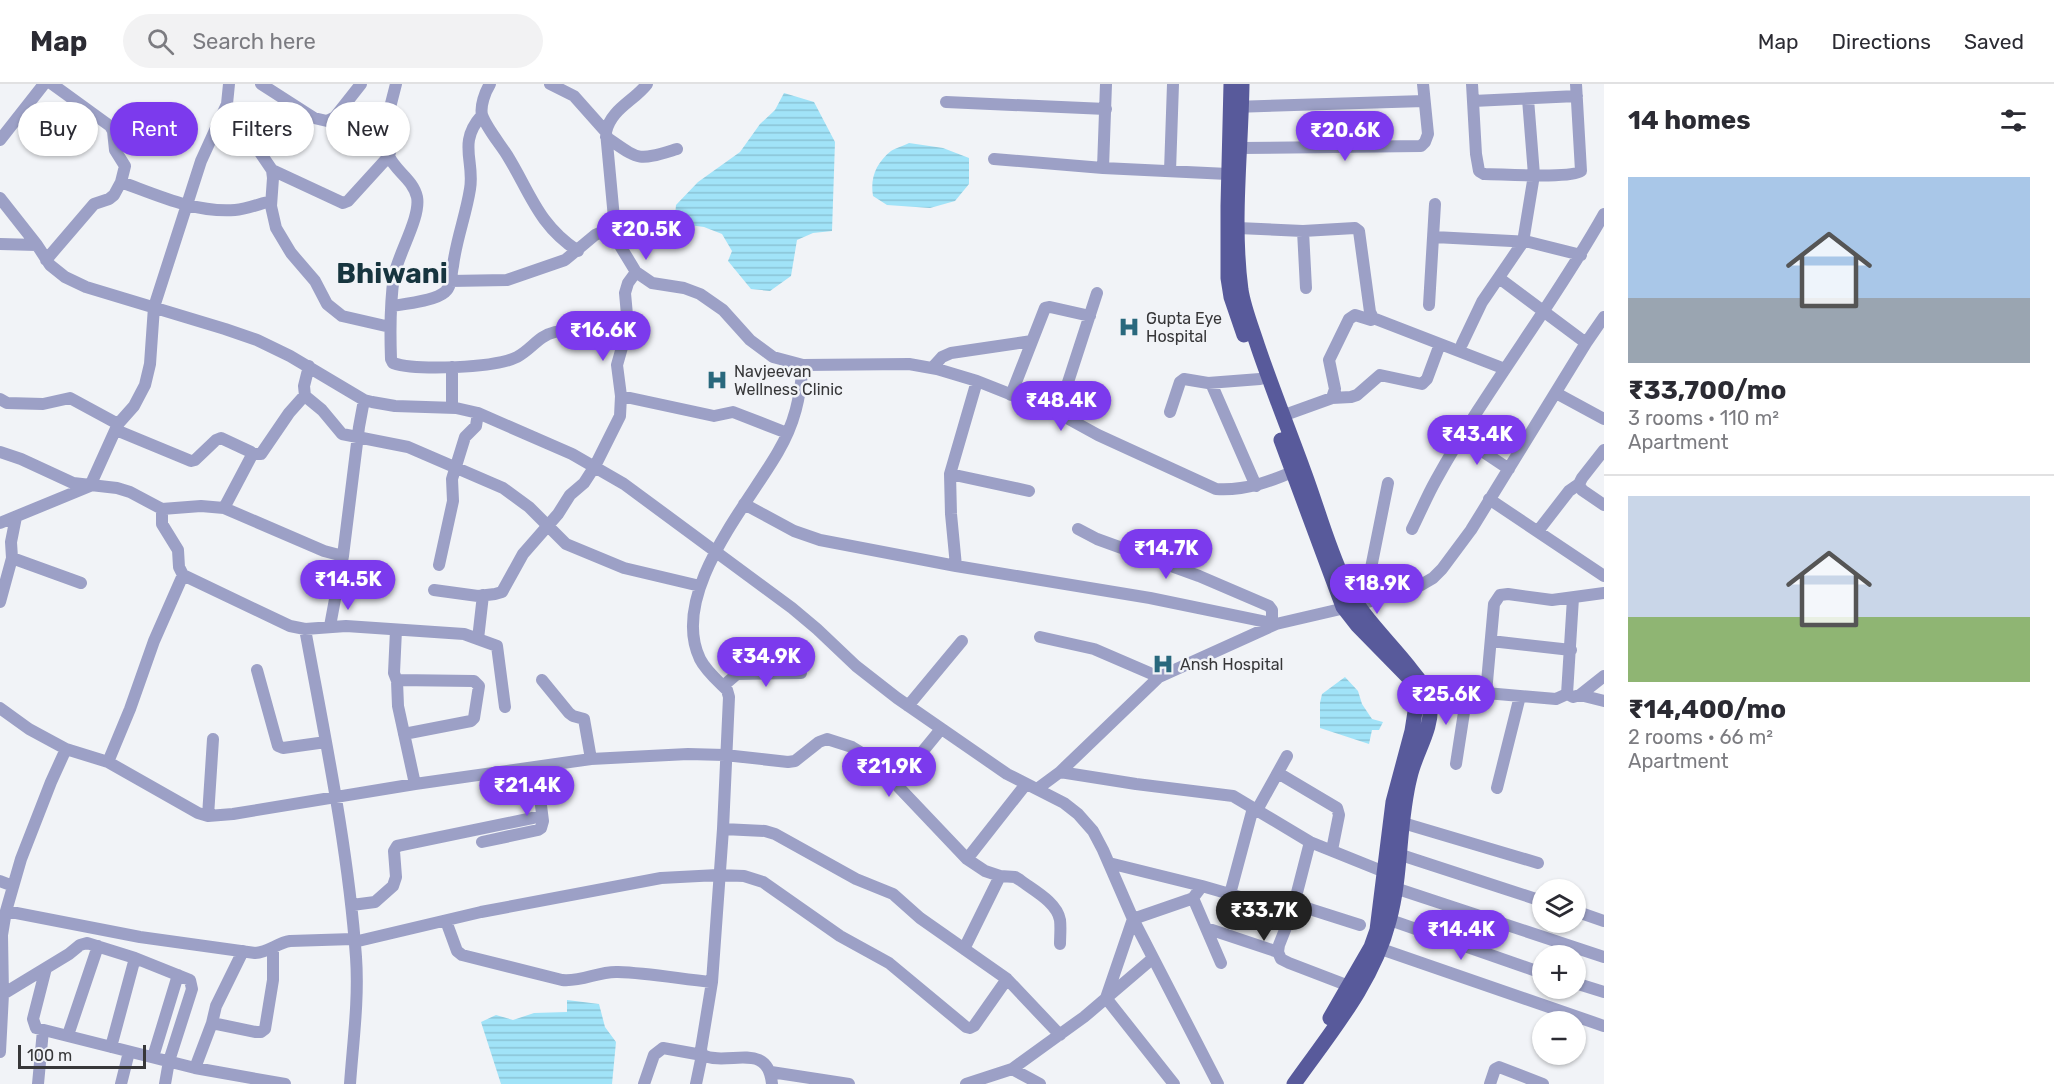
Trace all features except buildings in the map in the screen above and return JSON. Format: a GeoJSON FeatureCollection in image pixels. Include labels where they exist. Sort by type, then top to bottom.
{"type":"FeatureCollection","features":[{"type":"Feature","properties":{"kind":"main road"},"geometry":{"type":"LineString","coordinates":[[1231,84],[1236,106],[1240,148],[1238,228],[1242,293],[1248,318],[1298,470]]}},
{"type":"Feature","properties":{"kind":"main road"},"geometry":{"type":"LineString","coordinates":[[1242,84],[1236,106],[1228,174],[1228,278],[1239,322],[1260,379],[1355,605],[1357,625],[1408,677],[1417,699],[1412,731],[1393,802],[1390,920],[1381,949],[1359,992],[1294,1084]]}},
{"type":"Feature","properties":{"kind":"main road"},"geometry":{"type":"LineString","coordinates":[[1283,1084],[1321,1031],[1371,947],[1398,854],[1410,776],[1429,724],[1431,707],[1429,695],[1402,658],[1355,605]]}},
{"type":"Feature","properties":{"kind":"street"},"geometry":{"type":"LineString","coordinates":[[0,140],[44,84]]}},
{"type":"Feature","properties":{"kind":"street"},"geometry":{"type":"LineString","coordinates":[[45,260],[94,204],[112,197],[121,182],[125,165],[116,150],[112,128],[52,84]]}},
{"type":"Feature","properties":{"kind":"street"},"geometry":{"type":"LineString","coordinates":[[227,102],[229,84]]}},
{"type":"Feature","properties":{"kind":"street"},"geometry":{"type":"LineString","coordinates":[[261,84],[322,121],[335,117],[361,84]]}},
{"type":"Feature","properties":{"kind":"street"},"geometry":{"type":"LineString","coordinates":[[392,102],[396,84]]}},
{"type":"Feature","properties":{"kind":"street"},"geometry":{"type":"LineString","coordinates":[[392,306],[426,299],[446,291],[470,190],[467,147],[475,125],[482,115],[490,84]]}},
{"type":"Feature","properties":{"kind":"street"},"geometry":{"type":"LineString","coordinates":[[550,84],[572,94],[606,134],[638,158],[651,157],[677,149]]}},
{"type":"Feature","properties":{"kind":"street"},"geometry":{"type":"LineString","coordinates":[[647,84],[617,112],[609,123],[606,134],[615,229],[626,257],[636,272],[652,283],[684,288],[700,294],[723,310],[742,333],[760,349],[781,360],[803,365],[909,364],[976,381],[1058,413],[1098,435],[1209,487],[1231,490],[1256,486],[1298,470]]}},
{"type":"Feature","properties":{"kind":"street"},"geometry":{"type":"LineString","coordinates":[[1103,168],[1106,84]]}},
{"type":"Feature","properties":{"kind":"street"},"geometry":{"type":"LineString","coordinates":[[1170,171],[1173,84]]}},
{"type":"Feature","properties":{"kind":"street"},"geometry":{"type":"LineString","coordinates":[[1240,148],[1421,146],[1428,134],[1423,84]]}},
{"type":"Feature","properties":{"kind":"street"},"geometry":{"type":"LineString","coordinates":[[1472,84],[1473,102],[1476,154],[1479,171],[1484,174],[1534,175],[1573,174],[1581,171],[1577,90],[1528,99],[1473,102]]}},
{"type":"Feature","properties":{"kind":"street"},"geometry":{"type":"LineString","coordinates":[[1462,344],[1482,302],[1523,242],[1534,175],[1528,99]]}},
{"type":"Feature","properties":{"kind":"street"},"geometry":{"type":"LineString","coordinates":[[1236,106],[1424,100]]}},
{"type":"Feature","properties":{"kind":"street"},"geometry":{"type":"LineString","coordinates":[[946,102],[1106,110]]}},
{"type":"Feature","properties":{"kind":"street"},"geometry":{"type":"LineString","coordinates":[[482,115],[537,209],[558,236],[578,251]]}},
{"type":"Feature","properties":{"kind":"street"},"geometry":{"type":"LineString","coordinates":[[0,523],[90,486],[117,427],[134,406],[145,385],[150,364],[154,307],[186,205],[210,141]]}},
{"type":"Feature","properties":{"kind":"street"},"geometry":{"type":"LineString","coordinates":[[262,156],[272,170],[272,213],[283,242],[315,281],[329,307],[351,318],[390,327]]}},
{"type":"Feature","properties":{"kind":"street"},"geometry":{"type":"LineString","coordinates":[[272,170],[343,203],[348,201],[388,156],[413,186],[418,202],[416,213],[396,267],[390,327],[393,363],[417,367],[453,367],[506,361],[524,352],[540,337],[558,331],[577,330],[625,337]]}},
{"type":"Feature","properties":{"kind":"street"},"geometry":{"type":"LineString","coordinates":[[994,159],[1103,168],[1228,174]]}},
{"type":"Feature","properties":{"kind":"street"},"geometry":{"type":"LineString","coordinates":[[121,182],[204,209],[232,210],[271,201]]}},
{"type":"Feature","properties":{"kind":"street"},"geometry":{"type":"LineString","coordinates":[[0,198],[45,260],[56,271],[86,287],[225,328],[257,340],[309,366],[364,400],[395,406],[452,408],[478,413],[595,466],[624,484],[809,622],[856,666],[940,729],[1007,774],[1064,803],[1078,814],[1093,831],[1152,959],[1218,1084]]}},
{"type":"Feature","properties":{"kind":"street"},"geometry":{"type":"LineString","coordinates":[[1429,305],[1435,204]]}},
{"type":"Feature","properties":{"kind":"street"},"geometry":{"type":"LineString","coordinates":[[1412,529],[1461,437],[1581,255],[1604,214]]}},
{"type":"Feature","properties":{"kind":"street"},"geometry":{"type":"LineString","coordinates":[[1238,228],[1303,231],[1352,227],[1358,229],[1370,312],[1374,318],[1505,369]]}},
{"type":"Feature","properties":{"kind":"street"},"geometry":{"type":"LineString","coordinates":[[450,281],[504,281],[565,260],[600,232],[615,229]]}},
{"type":"Feature","properties":{"kind":"street"},"geometry":{"type":"LineString","coordinates":[[1303,231],[1306,288]]}},
{"type":"Feature","properties":{"kind":"street"},"geometry":{"type":"LineString","coordinates":[[1434,237],[1523,242],[1581,255]]}},
{"type":"Feature","properties":{"kind":"street"},"geometry":{"type":"LineString","coordinates":[[0,244],[36,245]]}},
{"type":"Feature","properties":{"kind":"street"},"geometry":{"type":"LineString","coordinates":[[434,590],[483,596],[502,591],[523,554],[558,514],[570,495],[583,485],[620,417],[621,396],[618,365],[628,324],[626,289],[636,272]]}},
{"type":"Feature","properties":{"kind":"street"},"geometry":{"type":"LineString","coordinates":[[1499,278],[1586,343]]}},
{"type":"Feature","properties":{"kind":"street"},"geometry":{"type":"LineString","coordinates":[[1058,413],[1097,293]]}},
{"type":"Feature","properties":{"kind":"street"},"geometry":{"type":"LineString","coordinates":[[1011,395],[1045,308],[1048,306],[1090,316]]}},
{"type":"Feature","properties":{"kind":"street"},"geometry":{"type":"LineString","coordinates":[[1332,398],[1335,389],[1329,360],[1349,319],[1355,315],[1371,320],[1374,318]]}},
{"type":"Feature","properties":{"kind":"street"},"geometry":{"type":"LineString","coordinates":[[967,859],[1032,787],[1060,772],[1160,677],[1274,623],[1355,605],[1421,585],[1433,578],[1471,530],[1586,343],[1602,325]]}},
{"type":"Feature","properties":{"kind":"street"},"geometry":{"type":"LineString","coordinates":[[932,368],[942,357],[951,353],[1032,341]]}},
{"type":"Feature","properties":{"kind":"street"},"geometry":{"type":"LineString","coordinates":[[1282,417],[1332,398],[1353,397],[1380,375],[1422,384],[1427,379],[1440,344]]}},
{"type":"Feature","properties":{"kind":"street"},"geometry":{"type":"LineString","coordinates":[[696,1084],[712,982],[723,829],[729,697],[723,686],[703,665],[695,644],[693,621],[700,586],[716,552],[788,433],[799,403],[803,365]]}},
{"type":"Feature","properties":{"kind":"street"},"geometry":{"type":"LineString","coordinates":[[309,366],[304,386],[305,395],[322,410],[339,432],[358,438],[408,447],[503,488],[521,500],[566,544],[618,567],[700,586]]}},
{"type":"Feature","properties":{"kind":"street"},"geometry":{"type":"LineString","coordinates":[[452,408],[453,367]]}},
{"type":"Feature","properties":{"kind":"street"},"geometry":{"type":"LineString","coordinates":[[1170,412],[1182,380],[1211,383],[1260,379]]}},
{"type":"Feature","properties":{"kind":"street"},"geometry":{"type":"LineString","coordinates":[[956,566],[950,474],[976,381]]}},
{"type":"Feature","properties":{"kind":"street"},"geometry":{"type":"LineString","coordinates":[[1211,383],[1256,486]]}},
{"type":"Feature","properties":{"kind":"street"},"geometry":{"type":"LineString","coordinates":[[1556,393],[1604,418]]}},
{"type":"Feature","properties":{"kind":"street"},"geometry":{"type":"LineString","coordinates":[[0,399],[7,403],[43,404],[70,398],[117,427],[191,461],[221,438],[252,454],[261,454],[305,395]]}},
{"type":"Feature","properties":{"kind":"street"},"geometry":{"type":"LineString","coordinates":[[621,396],[714,416],[733,412],[788,433]]}},
{"type":"Feature","properties":{"kind":"street"},"geometry":{"type":"LineString","coordinates":[[330,626],[343,556],[364,400]]}},
{"type":"Feature","properties":{"kind":"street"},"geometry":{"type":"LineString","coordinates":[[439,565],[453,501],[452,479],[465,437],[476,426],[478,413]]}},
{"type":"Feature","properties":{"kind":"street"},"geometry":{"type":"LineString","coordinates":[[1461,437],[1509,469]]}},
{"type":"Feature","properties":{"kind":"street"},"geometry":{"type":"LineString","coordinates":[[1604,450],[1582,478],[1580,484],[1582,490],[1604,505]]}},
{"type":"Feature","properties":{"kind":"street"},"geometry":{"type":"LineString","coordinates":[[0,452],[21,459],[67,481],[124,489],[162,509],[201,506],[224,508],[324,551],[343,556]]}},
{"type":"Feature","properties":{"kind":"street"},"geometry":{"type":"LineString","coordinates":[[224,508],[252,454]]}},
{"type":"Feature","properties":{"kind":"street"},"geometry":{"type":"LineString","coordinates":[[950,474],[1029,491]]}},
{"type":"Feature","properties":{"kind":"street"},"geometry":{"type":"LineString","coordinates":[[1355,605],[1388,483]]}},
{"type":"Feature","properties":{"kind":"street"},"geometry":{"type":"LineString","coordinates":[[1538,531],[1569,491],[1580,484]]}},
{"type":"Feature","properties":{"kind":"street"},"geometry":{"type":"LineString","coordinates":[[1489,499],[1604,576]]}},
{"type":"Feature","properties":{"kind":"street"},"geometry":{"type":"LineString","coordinates":[[744,504],[805,536],[956,566],[1150,598],[1274,623]]}},
{"type":"Feature","properties":{"kind":"street"},"geometry":{"type":"LineString","coordinates":[[162,509],[162,525],[178,550],[179,567],[183,575],[290,626],[305,629],[330,626],[464,634],[497,646],[505,707]]}},
{"type":"Feature","properties":{"kind":"street"},"geometry":{"type":"LineString","coordinates":[[0,602],[12,558],[11,542],[16,517]]}},
{"type":"Feature","properties":{"kind":"street"},"geometry":{"type":"LineString","coordinates":[[1078,529],[1097,539],[1258,601],[1271,608],[1274,623]]}},
{"type":"Feature","properties":{"kind":"street"},"geometry":{"type":"LineString","coordinates":[[12,558],[81,583]]}},
{"type":"Feature","properties":{"kind":"street"},"geometry":{"type":"LineString","coordinates":[[108,762],[154,641],[183,575]]}},
{"type":"Feature","properties":{"kind":"street"},"geometry":{"type":"LineString","coordinates":[[1486,693],[1494,604],[1500,596],[1508,594],[1545,600],[1604,593]]}},
{"type":"Feature","properties":{"kind":"street"},"geometry":{"type":"LineString","coordinates":[[478,639],[483,596]]}},
{"type":"Feature","properties":{"kind":"street"},"geometry":{"type":"LineString","coordinates":[[1567,694],[1574,598]]}},
{"type":"Feature","properties":{"kind":"street"},"geometry":{"type":"LineString","coordinates":[[305,629],[336,798],[352,906],[356,973],[350,1084]]}},
{"type":"Feature","properties":{"kind":"street"},"geometry":{"type":"LineString","coordinates":[[396,630],[393,671],[397,680],[398,706],[415,784]]}},
{"type":"Feature","properties":{"kind":"street"},"geometry":{"type":"LineString","coordinates":[[1040,637],[1094,649],[1160,677]]}},
{"type":"Feature","properties":{"kind":"street"},"geometry":{"type":"LineString","coordinates":[[908,706],[962,641]]}},
{"type":"Feature","properties":{"kind":"street"},"geometry":{"type":"LineString","coordinates":[[1491,641],[1571,650]]}},
{"type":"Feature","properties":{"kind":"street"},"geometry":{"type":"LineString","coordinates":[[257,670],[278,746],[283,748],[326,742]]}},
{"type":"Feature","properties":{"kind":"street"},"geometry":{"type":"LineString","coordinates":[[723,686],[737,674],[801,673]]}},
{"type":"Feature","properties":{"kind":"street"},"geometry":{"type":"LineString","coordinates":[[1567,694],[1573,697],[1580,695],[1604,676]]}},
{"type":"Feature","properties":{"kind":"street"},"geometry":{"type":"LineString","coordinates":[[397,680],[474,681],[479,686],[474,718],[471,721],[404,734]]}},
{"type":"Feature","properties":{"kind":"street"},"geometry":{"type":"LineString","coordinates":[[542,680],[569,713],[584,719],[591,759]]}},
{"type":"Feature","properties":{"kind":"street"},"geometry":{"type":"LineString","coordinates":[[1456,764],[1467,693]]}},
{"type":"Feature","properties":{"kind":"street"},"geometry":{"type":"LineString","coordinates":[[1429,695],[1486,693],[1556,699],[1567,694]]}},
{"type":"Feature","properties":{"kind":"street"},"geometry":{"type":"LineString","coordinates":[[1580,695],[1604,701]]}},
{"type":"Feature","properties":{"kind":"street"},"geometry":{"type":"LineString","coordinates":[[1497,788],[1520,696]]}},
{"type":"Feature","properties":{"kind":"street"},"geometry":{"type":"LineString","coordinates":[[2,713],[66,749],[108,762],[198,813],[208,816],[591,759],[688,754],[725,755],[788,762],[795,761],[823,740],[830,739],[852,747],[873,760],[967,859],[985,871],[1000,876],[1015,877],[1047,900],[1055,909],[1060,920],[1060,945]]}},
{"type":"Feature","properties":{"kind":"street"},"geometry":{"type":"LineString","coordinates":[[896,784],[940,729]]}},
{"type":"Feature","properties":{"kind":"street"},"geometry":{"type":"LineString","coordinates":[[208,816],[213,739]]}},
{"type":"Feature","properties":{"kind":"street"},"geometry":{"type":"LineString","coordinates":[[0,1052],[3,994],[1,926],[21,859],[66,749]]}},
{"type":"Feature","properties":{"kind":"street"},"geometry":{"type":"LineString","coordinates":[[1230,894],[1255,809],[1287,756]]}},
{"type":"Feature","properties":{"kind":"street"},"geometry":{"type":"LineString","coordinates":[[482,842],[538,830],[543,824],[536,768]]}},
{"type":"Feature","properties":{"kind":"street"},"geometry":{"type":"LineString","coordinates":[[1060,772],[1136,784],[1226,794],[1240,799],[1310,842],[1392,879],[1604,957]]}},
{"type":"Feature","properties":{"kind":"street"},"geometry":{"type":"LineString","coordinates":[[1278,772],[1337,808],[1339,815],[1332,850]]}},
{"type":"Feature","properties":{"kind":"street"},"geometry":{"type":"LineString","coordinates":[[352,906],[375,902],[393,886],[396,877],[394,851],[397,846],[542,816]]}},
{"type":"Feature","properties":{"kind":"street"},"geometry":{"type":"LineString","coordinates":[[1403,823],[1538,863]]}},
{"type":"Feature","properties":{"kind":"street"},"geometry":{"type":"LineString","coordinates":[[723,829],[765,831],[785,838],[856,879],[893,894],[920,918],[1007,979],[1060,1035]]}},
{"type":"Feature","properties":{"kind":"street"},"geometry":{"type":"LineString","coordinates":[[1310,842],[1293,908],[1278,952],[1281,959],[1289,963],[1349,986]]}},
{"type":"Feature","properties":{"kind":"street"},"geometry":{"type":"LineString","coordinates":[[1398,854],[1532,897]]}},
{"type":"Feature","properties":{"kind":"street"},"geometry":{"type":"LineString","coordinates":[[1109,863],[1360,925]]}},
{"type":"Feature","properties":{"kind":"street"},"geometry":{"type":"LineString","coordinates":[[6,911],[140,937],[263,952],[283,942],[354,941],[481,912],[661,878],[744,876],[763,882],[840,936],[889,963],[966,1027],[974,1026],[1007,979]]}},
{"type":"Feature","properties":{"kind":"street"},"geometry":{"type":"LineString","coordinates":[[964,949],[1000,876]]}},
{"type":"Feature","properties":{"kind":"street"},"geometry":{"type":"LineString","coordinates":[[0,881],[13,886]]}},
{"type":"Feature","properties":{"kind":"street"},"geometry":{"type":"LineString","coordinates":[[1133,919],[1193,898],[1202,886]]}},
{"type":"Feature","properties":{"kind":"street"},"geometry":{"type":"LineString","coordinates":[[1193,898],[1221,963]]}},
{"type":"Feature","properties":{"kind":"street"},"geometry":{"type":"LineString","coordinates":[[1586,915],[1604,921]]}},
{"type":"Feature","properties":{"kind":"street"},"geometry":{"type":"LineString","coordinates":[[1106,998],[1133,919]]}},
{"type":"Feature","properties":{"kind":"street"},"geometry":{"type":"LineString","coordinates":[[1390,920],[1532,970]]}},
{"type":"Feature","properties":{"kind":"street"},"geometry":{"type":"LineString","coordinates":[[446,921],[457,951],[462,955],[562,980],[574,981],[596,974],[617,972],[712,982]]}},
{"type":"Feature","properties":{"kind":"street"},"geometry":{"type":"LineString","coordinates":[[1206,928],[1278,952]]}},
{"type":"Feature","properties":{"kind":"street"},"geometry":{"type":"LineString","coordinates":[[3,994],[87,943],[135,958],[190,980],[192,989],[165,1084]]}},
{"type":"Feature","properties":{"kind":"street"},"geometry":{"type":"LineString","coordinates":[[68,1035],[98,946]]}},
{"type":"Feature","properties":{"kind":"street"},"geometry":{"type":"LineString","coordinates":[[212,1023],[256,1032],[265,1029],[273,980],[273,949]]}},
{"type":"Feature","properties":{"kind":"street"},"geometry":{"type":"LineString","coordinates":[[1381,949],[1604,1026]]}},
{"type":"Feature","properties":{"kind":"street"},"geometry":{"type":"LineString","coordinates":[[195,1068],[216,1006],[243,951]]}},
{"type":"Feature","properties":{"kind":"street"},"geometry":{"type":"LineString","coordinates":[[111,1047],[135,958]]}},
{"type":"Feature","properties":{"kind":"street"},"geometry":{"type":"LineString","coordinates":[[966,1084],[1012,1069],[1060,1035],[1152,959]]}},
{"type":"Feature","properties":{"kind":"street"},"geometry":{"type":"LineString","coordinates":[[46,968],[33,1020],[36,1028],[195,1068],[285,1084]]}},
{"type":"Feature","properties":{"kind":"street"},"geometry":{"type":"LineString","coordinates":[[153,1057],[178,975]]}},
{"type":"Feature","properties":{"kind":"street"},"geometry":{"type":"LineString","coordinates":[[1586,986],[1604,992]]}},
{"type":"Feature","properties":{"kind":"street"},"geometry":{"type":"LineString","coordinates":[[1106,998],[1174,1084]]}},
{"type":"Feature","properties":{"kind":"street"},"geometry":{"type":"LineString","coordinates":[[38,1084],[43,1030]]}},
{"type":"Feature","properties":{"kind":"street"},"geometry":{"type":"LineString","coordinates":[[644,1084],[654,1055],[663,1048],[674,1048],[714,1059],[758,1058],[766,1064],[771,1078],[849,1084]]}},
{"type":"Feature","properties":{"kind":"street"},"geometry":{"type":"LineString","coordinates":[[121,1084],[129,1052]]}},
{"type":"Feature","properties":{"kind":"street"},"geometry":{"type":"LineString","coordinates":[[1490,1084],[1495,1069],[1499,1067],[1543,1084]]}},
{"type":"Feature","properties":{"kind":"street"},"geometry":{"type":"LineString","coordinates":[[1012,1069],[1040,1084]]}},
{"type":"Feature","properties":{"kind":"water"},"geometry":{"type":"Polygon","coordinates":[[[784,93],[814,102],[835,142],[832,231],[813,233],[797,240],[791,276],[770,291],[751,289],[728,261],[732,251],[722,234],[704,227],[682,224],[675,216],[676,205],[698,182],[740,152],[760,124],[775,110],[784,93]]]}},
{"type":"Feature","properties":{"kind":"water"},"geometry":{"type":"Polygon","coordinates":[[[909,143],[943,148],[969,158],[969,184],[955,201],[930,208],[887,205],[873,196],[873,177],[881,161],[891,151],[909,143]]]}},
{"type":"Feature","properties":{"kind":"water"},"geometry":{"type":"Polygon","coordinates":[[[1345,677],[1358,691],[1362,704],[1372,719],[1383,722],[1379,730],[1372,730],[1369,744],[1320,728],[1322,694],[1345,677]]]}},
{"type":"Feature","properties":{"kind":"water"},"geometry":{"type":"Polygon","coordinates":[[[567,1000],[599,1004],[605,1027],[616,1042],[612,1084],[501,1084],[481,1022],[496,1015],[513,1020],[534,1013],[567,1012],[567,1000]]]}},
{"type":"Feature","properties":{"kind":"place","name":"Gupta Eye Hospital"},"geometry":{"type":"Point","coordinates":[1129,327]}},
{"type":"Feature","properties":{"kind":"place","name":"Navjeevan Wellness Clinic"},"geometry":{"type":"Point","coordinates":[717,380]}},
{"type":"Feature","properties":{"kind":"place","name":"Ansh Hospital"},"geometry":{"type":"Point","coordinates":[1163,664]}},
{"type":"Feature","properties":{"kind":"district","name":"Bhiwani"},"geometry":{"type":"Point","coordinates":[392,273]}}]}
